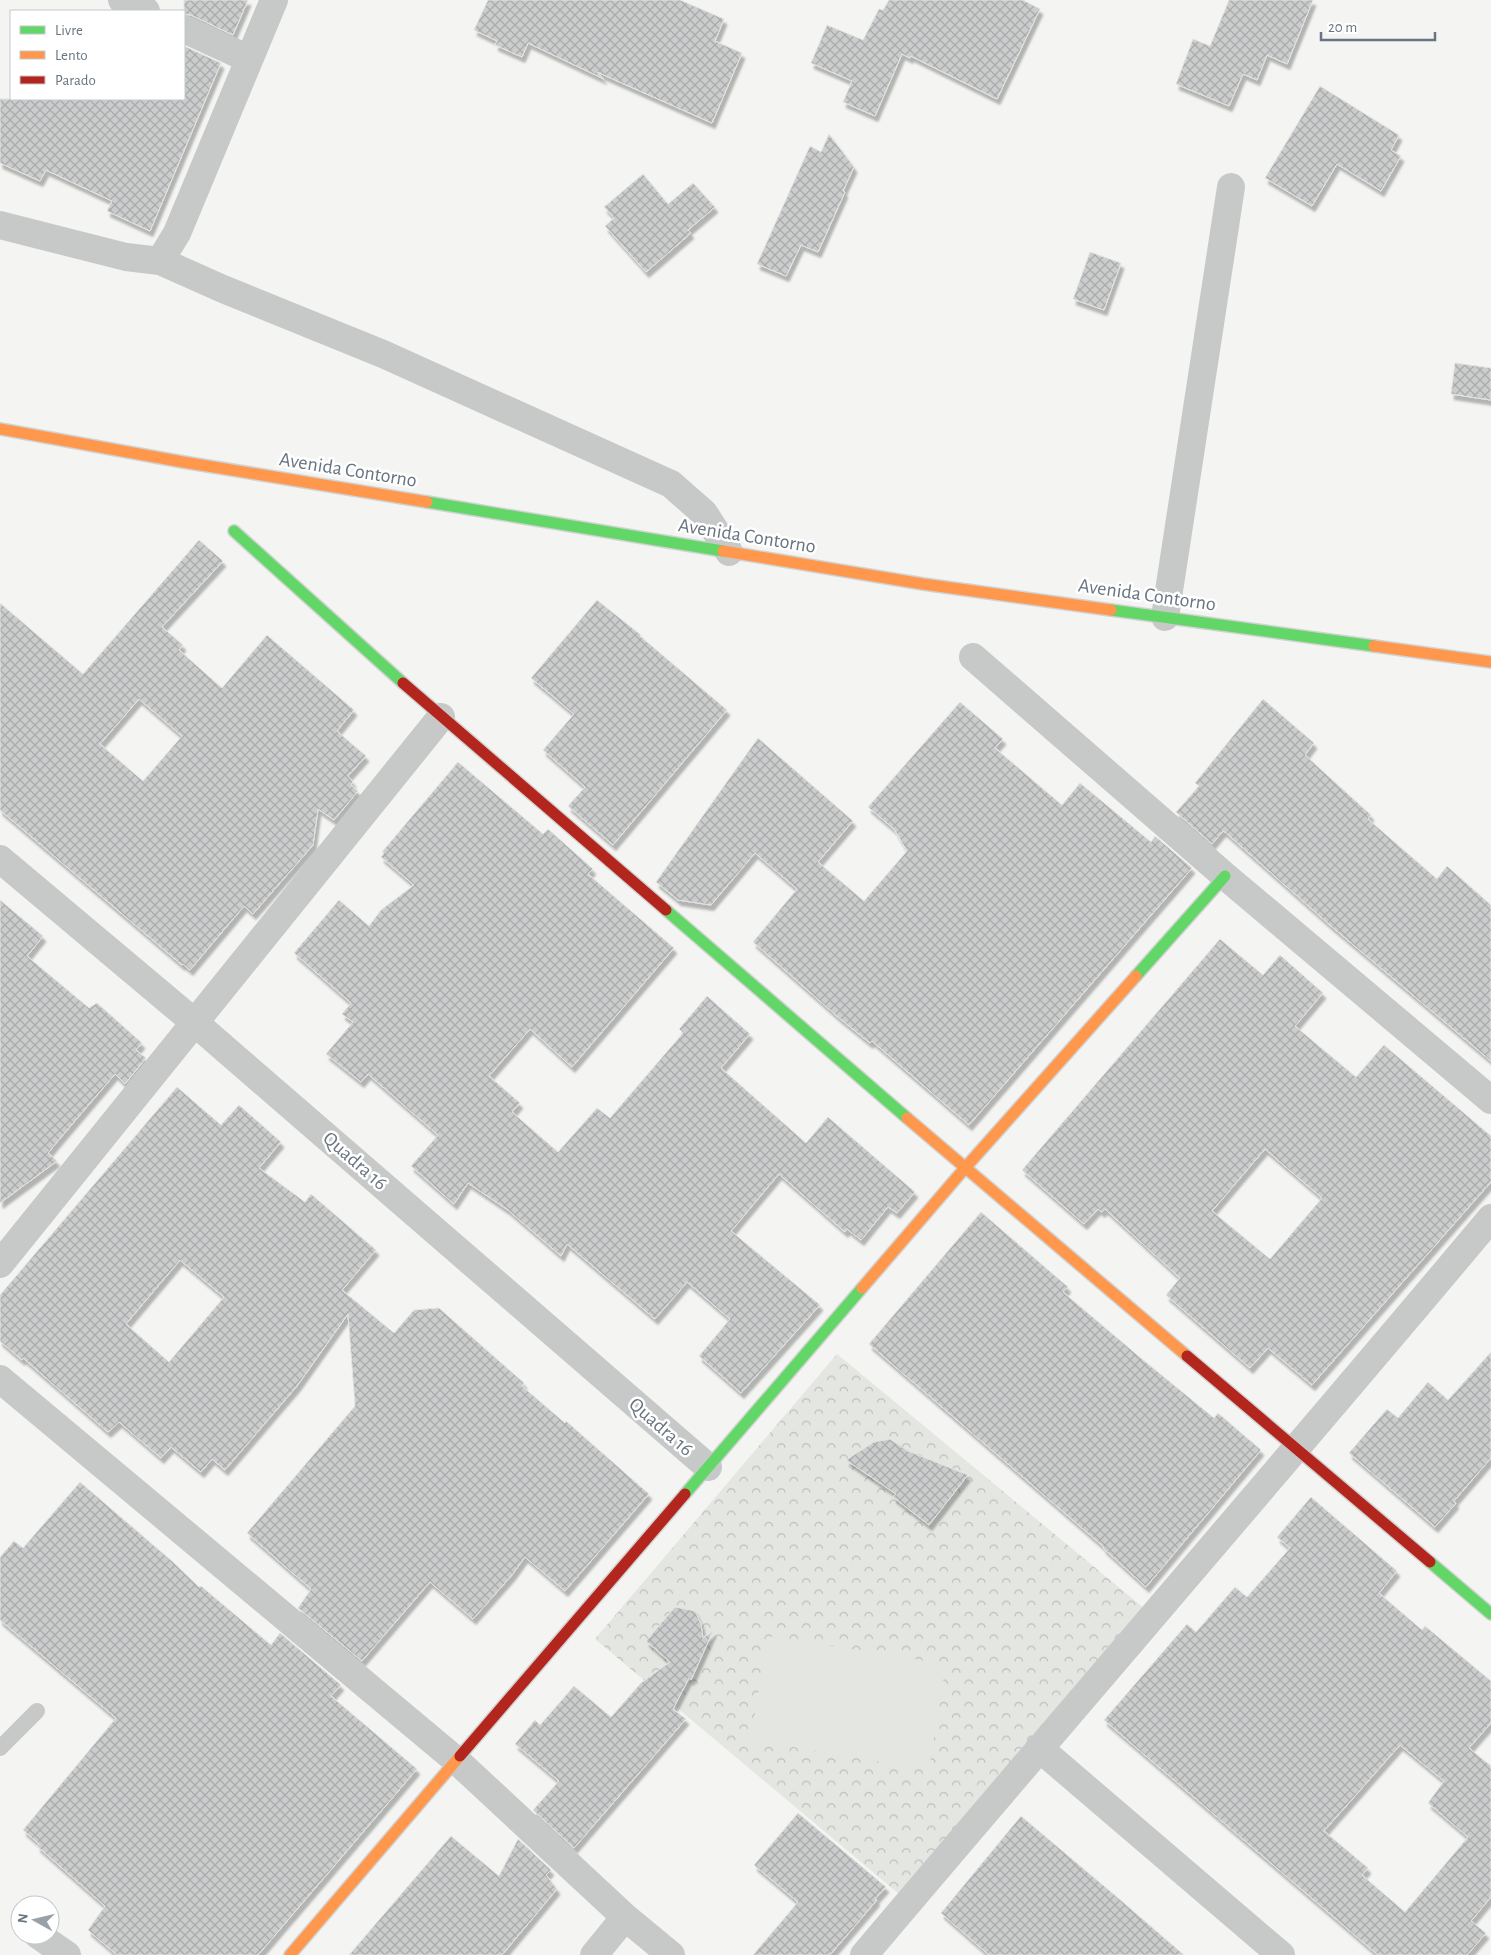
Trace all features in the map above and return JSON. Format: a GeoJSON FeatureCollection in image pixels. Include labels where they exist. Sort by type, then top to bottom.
{"type":"FeatureCollection","features":[{"type":"Feature","properties":{"kind":"street"},"geometry":{"type":"LineString","coordinates":[[122,0],[144,10]]}},
{"type":"Feature","properties":{"kind":"street"},"geometry":{"type":"LineString","coordinates":[[160,261],[177,233],[274,0]]}},
{"type":"Feature","properties":{"kind":"street"},"geometry":{"type":"LineString","coordinates":[[185,29],[249,59]]}},
{"type":"Feature","properties":{"kind":"street"},"geometry":{"type":"LineString","coordinates":[[1164,617],[1231,187]]}},
{"type":"Feature","properties":{"kind":"street"},"geometry":{"type":"LineString","coordinates":[[0,225],[126,256],[160,261],[223,289],[383,354],[671,484],[704,513],[729,552]]}},
{"type":"Feature","properties":{"kind":"street","name":"Avenida Contorno"},"geometry":{"type":"LineString","coordinates":[[0,429],[183,462],[924,584],[1491,662]]}},
{"type":"Feature","properties":{"kind":"street"},"geometry":{"type":"LineString","coordinates":[[234,531],[440,717],[965,1168],[1491,1614]]}},
{"type":"Feature","properties":{"kind":"street"},"geometry":{"type":"LineString","coordinates":[[973,657],[1225,876],[1491,1100]]}},
{"type":"Feature","properties":{"kind":"street"},"geometry":{"type":"LineString","coordinates":[[0,1264],[440,717]]}},
{"type":"Feature","properties":{"kind":"street","name":"Quadra 16"},"geometry":{"type":"LineString","coordinates":[[0,859],[194,1022],[708,1467]]}},
{"type":"Feature","properties":{"kind":"street"},"geometry":{"type":"LineString","coordinates":[[290,1955],[965,1168],[1225,876]]}},
{"type":"Feature","properties":{"kind":"street"},"geometry":{"type":"LineString","coordinates":[[864,1955],[1039,1748],[1297,1449],[1491,1218]]}},
{"type":"Feature","properties":{"kind":"street"},"geometry":{"type":"LineString","coordinates":[[0,1379],[457,1761],[625,1917],[671,1955]]}},
{"type":"Feature","properties":{"kind":"street"},"geometry":{"type":"LineString","coordinates":[[1039,1748],[1281,1955]]}},
{"type":"Feature","properties":{"kind":"street"},"geometry":{"type":"LineString","coordinates":[[594,1955],[625,1917]]}},
{"type":"Feature","properties":{"kind":"street"},"geometry":{"type":"LineString","coordinates":[[52,1945],[67,1955]]}},
{"type":"Feature","properties":{"kind":"lane"},"geometry":{"type":"LineString","coordinates":[[0,1748],[37,1711]]}},
{"type":"Feature","properties":{"kind":"green space"},"geometry":{"type":"Polygon","coordinates":[[[837,1354],[1145,1609],[899,1894],[595,1639],[837,1354]]]}},
{"type":"Feature","properties":{"kind":"green space"},"geometry":{"type":"Polygon","coordinates":[[[767,1636],[946,1664],[929,1770],[751,1740],[767,1636]]]}},
{"type":"Feature","properties":{"kind":"building"},"geometry":{"type":"Polygon","coordinates":[[[184,0],[248,0],[233,35],[191,15],[185,14],[184,0]]]}},
{"type":"Feature","properties":{"kind":"building"},"geometry":{"type":"Polygon","coordinates":[[[488,0],[680,0],[724,19],[715,41],[742,53],[712,123],[597,72],[604,79],[528,43],[522,57],[495,45],[497,41],[474,30],[488,0]]]}},
{"type":"Feature","properties":{"kind":"building"},"geometry":{"type":"Polygon","coordinates":[[[889,0],[1023,0],[1040,9],[997,99],[911,56],[910,58],[902,54],[875,116],[843,102],[852,81],[811,63],[827,25],[863,40],[879,9],[883,10],[889,0]]]}},
{"type":"Feature","properties":{"kind":"building"},"geometry":{"type":"Polygon","coordinates":[[[1229,0],[1313,0],[1287,64],[1267,55],[1257,80],[1243,74],[1229,106],[1176,84],[1193,39],[1210,46],[1229,0]]]}},
{"type":"Feature","properties":{"kind":"building"},"geometry":{"type":"Polygon","coordinates":[[[185,46],[221,63],[150,231],[107,211],[112,201],[46,170],[40,181],[0,163],[0,99],[185,100],[185,46]]]}},
{"type":"Feature","properties":{"kind":"building"},"geometry":{"type":"Polygon","coordinates":[[[1320,86],[1399,135],[1391,150],[1401,156],[1381,191],[1337,164],[1312,206],[1265,178],[1320,86]]]}},
{"type":"Feature","properties":{"kind":"building"},"geometry":{"type":"Polygon","coordinates":[[[829,134],[854,167],[818,252],[801,245],[786,276],[757,264],[810,146],[821,152],[829,134]]]}},
{"type":"Feature","properties":{"kind":"building"},"geometry":{"type":"Polygon","coordinates":[[[643,174],[668,204],[693,183],[715,207],[688,230],[691,233],[646,272],[605,226],[614,218],[604,207],[643,174]]]}},
{"type":"Feature","properties":{"kind":"building"},"geometry":{"type":"Polygon","coordinates":[[[1090,252],[1121,263],[1104,310],[1073,299],[1090,252]]]}},
{"type":"Feature","properties":{"kind":"building"},"geometry":{"type":"Polygon","coordinates":[[[1455,363],[1491,368],[1491,400],[1451,394],[1455,363]]]}},
{"type":"Feature","properties":{"kind":"building"},"geometry":{"type":"Polygon","coordinates":[[[199,540],[223,561],[162,627],[183,645],[179,650],[222,688],[267,635],[354,710],[337,731],[366,756],[348,776],[353,782],[351,785],[358,791],[334,820],[318,809],[313,845],[253,914],[244,906],[190,970],[0,810],[0,603],[83,674],[199,540]],[[139,699],[100,744],[143,781],[182,736],[139,699]]]}},
{"type":"Feature","properties":{"kind":"building"},"geometry":{"type":"Polygon","coordinates":[[[597,600],[641,635],[727,710],[613,845],[568,806],[585,787],[543,750],[574,714],[531,678],[597,600]]]}},
{"type":"Feature","properties":{"kind":"building"},"geometry":{"type":"Polygon","coordinates":[[[1263,699],[1314,743],[1305,755],[1371,815],[1368,819],[1437,879],[1447,866],[1491,905],[1491,1061],[1331,926],[1225,832],[1223,831],[1212,844],[1176,812],[1199,786],[1195,783],[1263,699]]]}},
{"type":"Feature","properties":{"kind":"building"},"geometry":{"type":"Polygon","coordinates":[[[960,702],[1003,739],[995,748],[1062,805],[1080,783],[1151,842],[1155,836],[1192,868],[969,1125],[872,1041],[870,1043],[838,1017],[753,942],[797,889],[755,853],[711,905],[678,900],[656,882],[758,738],[853,821],[818,862],[864,901],[907,851],[894,829],[868,807],[960,702]]]}},
{"type":"Feature","properties":{"kind":"building"},"geometry":{"type":"Polygon","coordinates":[[[458,762],[543,834],[548,829],[593,869],[588,874],[674,948],[572,1067],[530,1029],[489,1076],[520,1103],[512,1112],[558,1152],[597,1108],[610,1118],[683,1033],[679,1029],[707,996],[750,1034],[721,1068],[806,1143],[828,1117],[915,1192],[897,1213],[888,1207],[861,1240],[847,1229],[845,1232],[779,1174],[731,1231],[820,1305],[741,1393],[699,1356],[730,1319],[687,1282],[655,1319],[567,1244],[561,1256],[508,1210],[468,1183],[454,1204],[411,1166],[438,1135],[368,1074],[361,1082],[326,1054],[353,1022],[342,1014],[351,1003],[294,953],[339,900],[369,926],[381,910],[414,885],[381,857],[384,853],[382,852],[458,762]]]}},
{"type":"Feature","properties":{"kind":"building"},"geometry":{"type":"Polygon","coordinates":[[[0,900],[43,936],[27,956],[89,1008],[97,1003],[142,1043],[136,1050],[146,1058],[125,1084],[115,1074],[48,1153],[57,1161],[0,1203],[0,900]]]}},
{"type":"Feature","properties":{"kind":"building"},"geometry":{"type":"Polygon","coordinates":[[[1220,939],[1263,975],[1280,955],[1323,993],[1295,1026],[1356,1077],[1384,1045],[1491,1136],[1491,1182],[1312,1385],[1268,1348],[1250,1368],[1166,1295],[1180,1278],[1105,1209],[1102,1212],[1098,1209],[1084,1224],[1022,1170],[1220,939]],[[1265,1149],[1212,1211],[1270,1259],[1322,1198],[1265,1149]]]}},
{"type":"Feature","properties":{"kind":"building"},"geometry":{"type":"Polygon","coordinates":[[[177,1087],[221,1125],[239,1105],[281,1142],[259,1168],[305,1202],[311,1194],[376,1250],[342,1290],[394,1333],[414,1310],[439,1308],[524,1383],[522,1386],[565,1423],[566,1421],[649,1494],[565,1591],[525,1557],[512,1575],[473,1619],[430,1582],[362,1661],[298,1608],[311,1589],[247,1533],[355,1406],[348,1314],[297,1386],[225,1470],[212,1459],[201,1472],[171,1447],[161,1458],[119,1422],[108,1432],[23,1358],[22,1360],[0,1341],[0,1295],[177,1087]],[[180,1260],[126,1324],[169,1362],[224,1297],[180,1260]]]}},
{"type":"Feature","properties":{"kind":"building"},"geometry":{"type":"Polygon","coordinates":[[[981,1212],[1068,1287],[1063,1292],[1214,1418],[1218,1413],[1261,1450],[1146,1587],[1104,1547],[869,1344],[981,1212]]]}},
{"type":"Feature","properties":{"kind":"building"},"geometry":{"type":"Polygon","coordinates":[[[1491,1352],[1491,1458],[1454,1501],[1456,1503],[1435,1527],[1349,1453],[1387,1409],[1398,1418],[1428,1382],[1448,1400],[1491,1352]]]}},
{"type":"Feature","properties":{"kind":"building"},"geometry":{"type":"Polygon","coordinates":[[[890,1439],[908,1451],[968,1475],[929,1525],[893,1497],[896,1494],[846,1460],[874,1442],[890,1439]]]}},
{"type":"Feature","properties":{"kind":"building"},"geometry":{"type":"Polygon","coordinates":[[[80,1482],[173,1562],[199,1587],[201,1586],[271,1645],[280,1633],[341,1685],[331,1696],[417,1769],[258,1955],[117,1955],[88,1930],[105,1906],[37,1846],[39,1844],[23,1830],[116,1718],[0,1620],[0,1557],[14,1541],[23,1548],[80,1482]]]}},
{"type":"Feature","properties":{"kind":"building"},"geometry":{"type":"Polygon","coordinates":[[[1311,1497],[1397,1571],[1379,1593],[1422,1630],[1425,1626],[1491,1681],[1491,1723],[1469,1748],[1491,1766],[1491,1897],[1471,1921],[1486,1933],[1467,1955],[1378,1955],[1104,1720],[1187,1624],[1196,1632],[1235,1587],[1247,1597],[1290,1548],[1277,1537],[1311,1497]],[[1400,1745],[1324,1831],[1368,1868],[1362,1875],[1405,1912],[1468,1837],[1428,1803],[1444,1781],[1400,1745]]]}},
{"type":"Feature","properties":{"kind":"building"},"geometry":{"type":"Polygon","coordinates":[[[675,1607],[695,1611],[701,1624],[703,1638],[713,1631],[691,1680],[689,1678],[673,1709],[686,1719],[574,1848],[533,1810],[559,1781],[515,1744],[535,1720],[540,1725],[574,1686],[611,1717],[641,1683],[670,1662],[646,1641],[675,1607]]]}},
{"type":"Feature","properties":{"kind":"building"},"geometry":{"type":"Polygon","coordinates":[[[798,1813],[886,1887],[830,1955],[753,1955],[798,1902],[754,1865],[798,1813]]]}},
{"type":"Feature","properties":{"kind":"building"},"geometry":{"type":"Polygon","coordinates":[[[1021,1816],[1184,1955],[989,1955],[941,1913],[1021,1816]]]}},
{"type":"Feature","properties":{"kind":"building"},"geometry":{"type":"Polygon","coordinates":[[[451,1836],[499,1876],[518,1839],[551,1870],[546,1875],[557,1889],[502,1955],[349,1955],[451,1836]]]}},
{"type":"Feature","properties":{"kind":"traffic: fast"},"geometry":{"type":"LineString","coordinates":[[427,502],[723,551]]}},
{"type":"Feature","properties":{"kind":"traffic: fast"},"geometry":{"type":"LineString","coordinates":[[234,531],[403,683]]}},
{"type":"Feature","properties":{"kind":"traffic: fast"},"geometry":{"type":"LineString","coordinates":[[1111,610],[1374,646]]}},
{"type":"Feature","properties":{"kind":"traffic: fast"},"geometry":{"type":"LineString","coordinates":[[1136,976],[1225,876]]}},
{"type":"Feature","properties":{"kind":"traffic: fast"},"geometry":{"type":"LineString","coordinates":[[666,910],[907,1118]]}},
{"type":"Feature","properties":{"kind":"traffic: fast"},"geometry":{"type":"LineString","coordinates":[[685,1494],[862,1288]]}},
{"type":"Feature","properties":{"kind":"traffic: fast"},"geometry":{"type":"LineString","coordinates":[[1430,1562],[1491,1614]]}},
{"type":"Feature","properties":{"kind":"traffic: slow"},"geometry":{"type":"LineString","coordinates":[[0,429],[183,462],[427,502]]}},
{"type":"Feature","properties":{"kind":"traffic: slow"},"geometry":{"type":"LineString","coordinates":[[723,551],[923,584],[1111,610]]}},
{"type":"Feature","properties":{"kind":"traffic: slow"},"geometry":{"type":"LineString","coordinates":[[1374,646],[1491,662]]}},
{"type":"Feature","properties":{"kind":"traffic: slow"},"geometry":{"type":"LineString","coordinates":[[862,1288],[965,1168],[1136,976]]}},
{"type":"Feature","properties":{"kind":"traffic: slow"},"geometry":{"type":"LineString","coordinates":[[907,1118],[1187,1356]]}},
{"type":"Feature","properties":{"kind":"traffic: slow"},"geometry":{"type":"LineString","coordinates":[[290,1955],[460,1756]]}},
{"type":"Feature","properties":{"kind":"traffic: jam"},"geometry":{"type":"LineString","coordinates":[[403,683],[666,910]]}},
{"type":"Feature","properties":{"kind":"traffic: jam"},"geometry":{"type":"LineString","coordinates":[[1187,1356],[1430,1562]]}},
{"type":"Feature","properties":{"kind":"traffic: jam"},"geometry":{"type":"LineString","coordinates":[[460,1756],[685,1494]]}}]}
